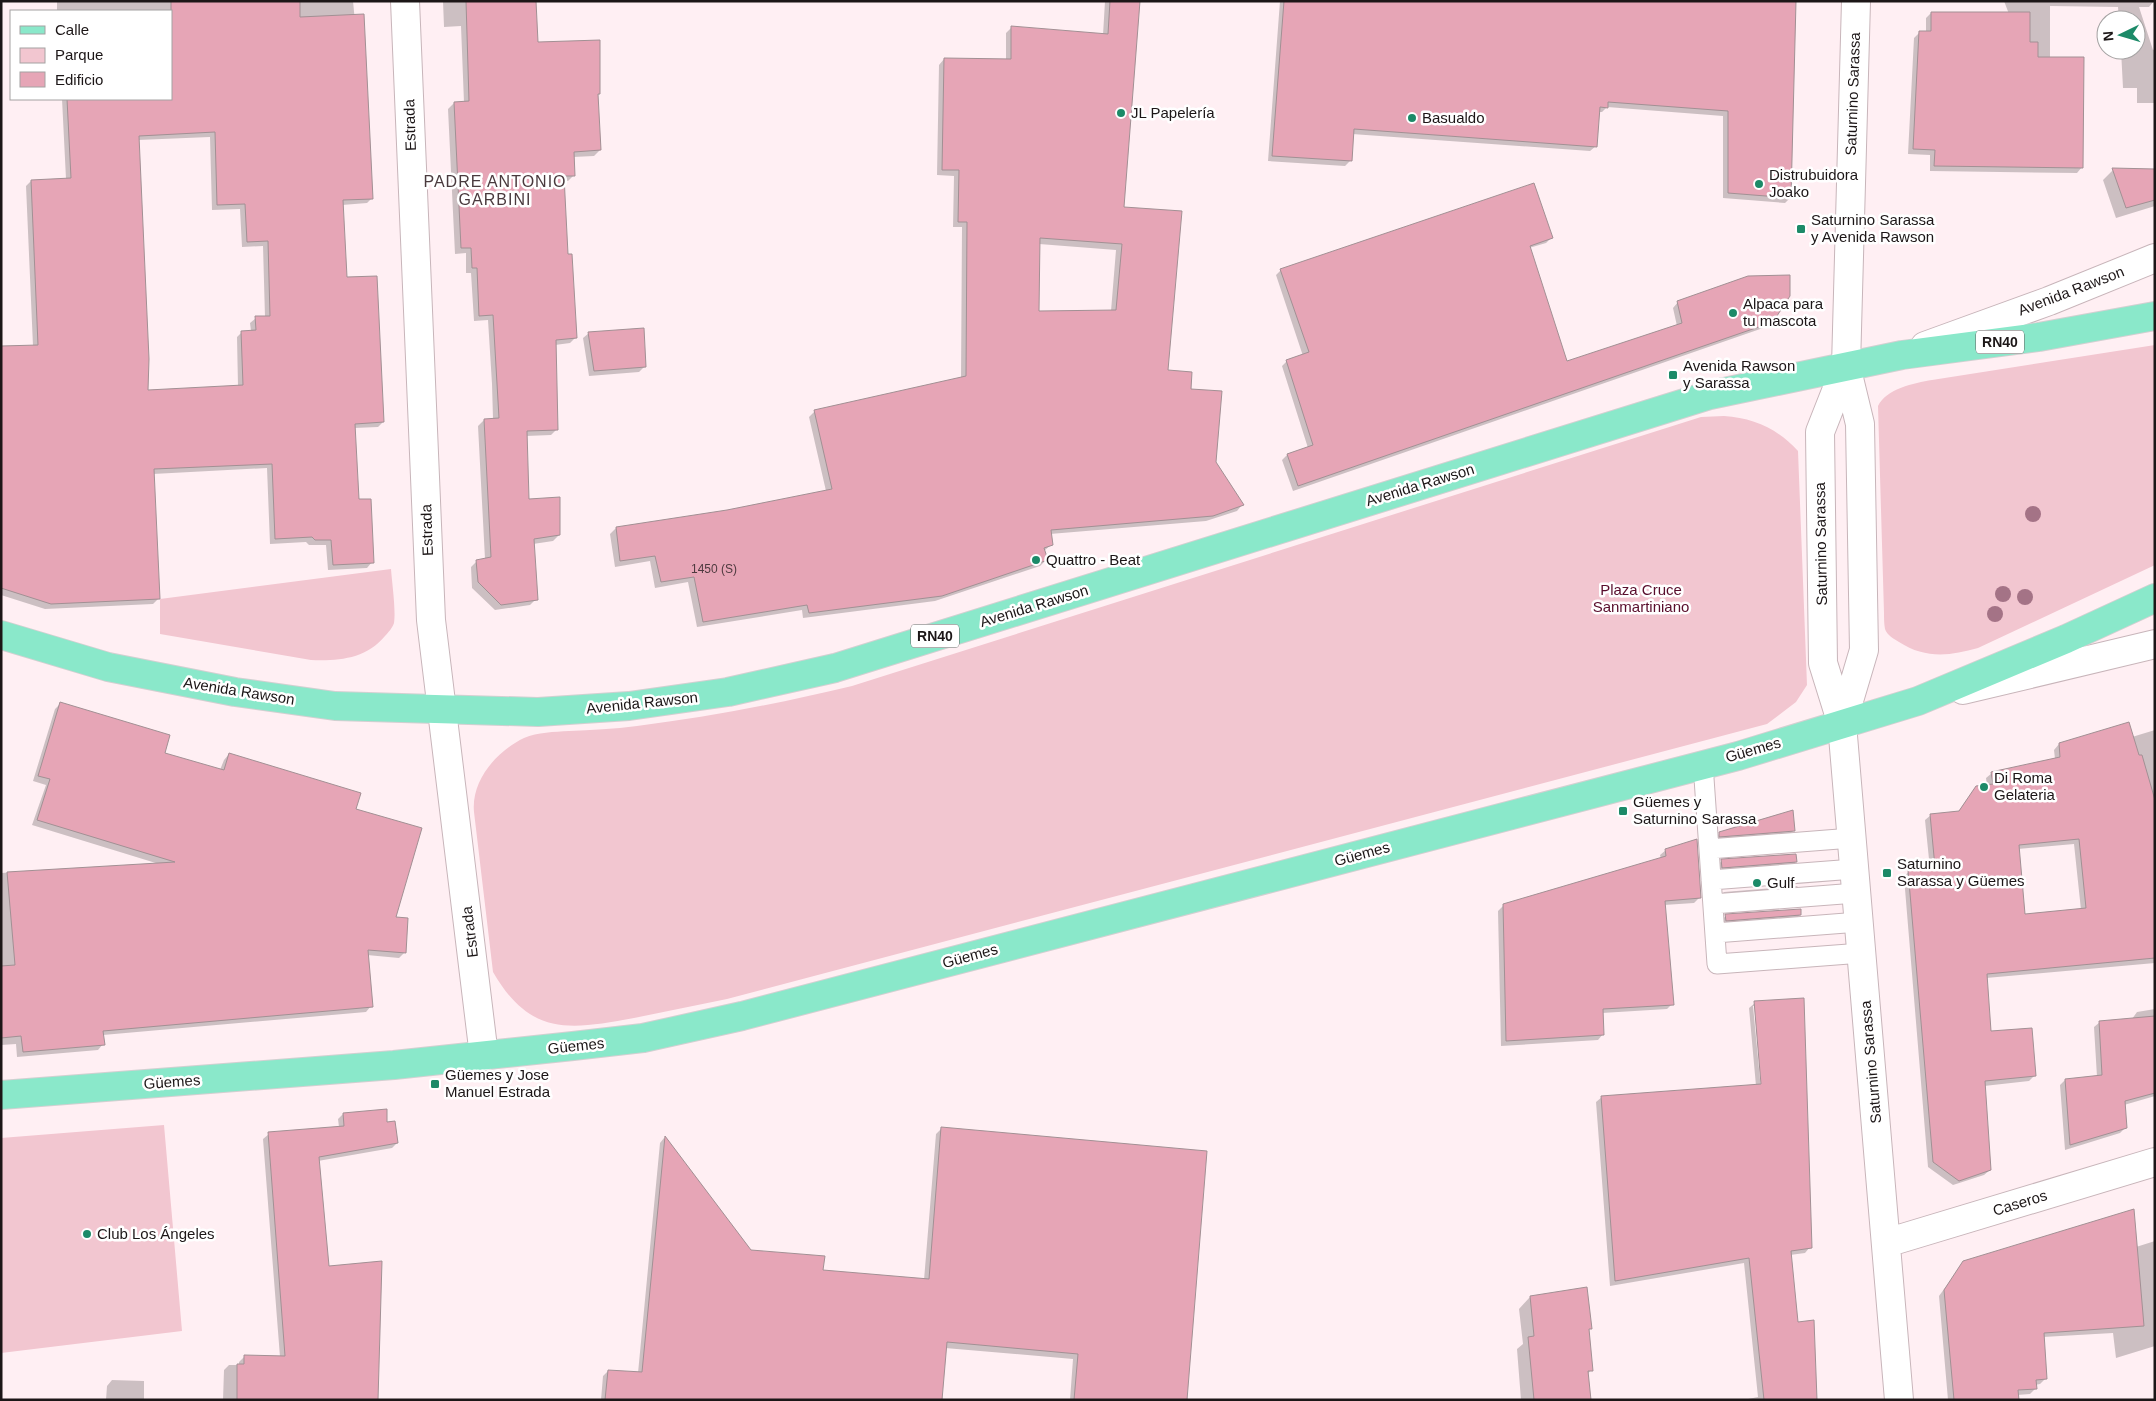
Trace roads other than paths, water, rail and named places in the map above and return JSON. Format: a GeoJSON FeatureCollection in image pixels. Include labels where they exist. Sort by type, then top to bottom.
{"type":"FeatureCollection","features":[{"type":"Feature","properties":{"kind":"main road","name":"Avenida Rawson"},"geometry":{"type":"LineString","coordinates":[[1,635],[108,667],[234,692],[334,706],[538,712],[629,706],[728,692],[835,668],[1710,395],[1902,355],[2039,337],[2155,316]]}},
{"type":"Feature","properties":{"kind":"main road","name":"Güemes"},"geometry":{"type":"LineString","coordinates":[[1,1095],[394,1065],[484,1056],[643,1038],[742,1016],[1703,764],[1918,702],[2066,639],[2155,598]]}},
{"type":"Feature","properties":{"kind":"street","name":"Estrada"},"geometry":{"type":"LineString","coordinates":[[405,1],[431,620],[484,1056]]}},
{"type":"Feature","properties":{"kind":"street","name":"Saturnino Sarassa"},"geometry":{"type":"LineString","coordinates":[[1842,724],[1864,650],[1860,424],[1846,366],[1856,1]]}},
{"type":"Feature","properties":{"kind":"street","name":"Avenida Rawson"},"geometry":{"type":"LineString","coordinates":[[1902,355],[2049,301],[2155,258]]}},
{"type":"Feature","properties":{"kind":"street","name":"Saturnino Sarassa"},"geometry":{"type":"LineString","coordinates":[[1846,366],[1820,432],[1823,663],[1842,724],[1899,1400]]}},
{"type":"Feature","properties":{"kind":"street","name":"Güemes"},"geometry":{"type":"LineString","coordinates":[[1918,702],[2155,644]]}},
{"type":"Feature","properties":{"kind":"street","name":"Caseros"},"geometry":{"type":"LineString","coordinates":[[1886,1243],[2155,1162]]}},
{"type":"Feature","properties":{"kind":"lane"},"geometry":{"type":"LineString","coordinates":[[1703,764],[1717,964],[1862,952]]}},
{"type":"Feature","properties":{"kind":"lane"},"geometry":{"type":"LineString","coordinates":[[1709,849],[1855,880]]}},
{"type":"Feature","properties":{"kind":"lane"},"geometry":{"type":"LineString","coordinates":[[1711,875],[1855,880]]}},
{"type":"Feature","properties":{"kind":"lane"},"geometry":{"type":"LineString","coordinates":[[1714,917],[1855,880]]}},
{"type":"Feature","properties":{"kind":"lane"},"geometry":{"type":"LineString","coordinates":[[1714,917],[1855,880]]}},
{"type":"Feature","properties":{"kind":"place","name":"JL Papelería"},"geometry":{"type":"Point","coordinates":[1121,113]}},
{"type":"Feature","properties":{"kind":"place","name":"Basualdo"},"geometry":{"type":"Point","coordinates":[1412,118]}},
{"type":"Feature","properties":{"kind":"place","name":"Distrubuidora Joako"},"geometry":{"type":"Point","coordinates":[1759,184]}},
{"type":"Feature","properties":{"kind":"place","name":"Saturnino Sarassa y Avenida Rawson"},"geometry":{"type":"Point","coordinates":[1801,229]}},
{"type":"Feature","properties":{"kind":"place","name":"Alpaca para tu mascota"},"geometry":{"type":"Point","coordinates":[1733,313]}},
{"type":"Feature","properties":{"kind":"place","name":"Avenida Rawson y Sarassa"},"geometry":{"type":"Point","coordinates":[1673,375]}},
{"type":"Feature","properties":{"kind":"place","name":"Quattro - Beat"},"geometry":{"type":"Point","coordinates":[1036,560]}},
{"type":"Feature","properties":{"kind":"place","name":"Di Roma Gelateria"},"geometry":{"type":"Point","coordinates":[1984,787]}},
{"type":"Feature","properties":{"kind":"place","name":"Güemes y Saturnino Sarassa"},"geometry":{"type":"Point","coordinates":[1623,811]}},
{"type":"Feature","properties":{"kind":"place","name":"Saturnino Sarassa y Güemes"},"geometry":{"type":"Point","coordinates":[1887,873]}},
{"type":"Feature","properties":{"kind":"place","name":"Gulf"},"geometry":{"type":"Point","coordinates":[1757,883]}},
{"type":"Feature","properties":{"kind":"place","name":"Güemes y Jose Manuel Estrada"},"geometry":{"type":"Point","coordinates":[435,1084]}},
{"type":"Feature","properties":{"kind":"place","name":"Club Los Ángeles"},"geometry":{"type":"Point","coordinates":[87,1234]}},
{"type":"Feature","properties":{"kind":"district","name":"PADRE ANTONIO GARBINI"},"geometry":{"type":"Point","coordinates":[495,190]}},
{"type":"Feature","properties":{"kind":"park label","name":"Plaza Cruce Sanmartiniano"},"geometry":{"type":"Point","coordinates":[1641,598]}}]}
